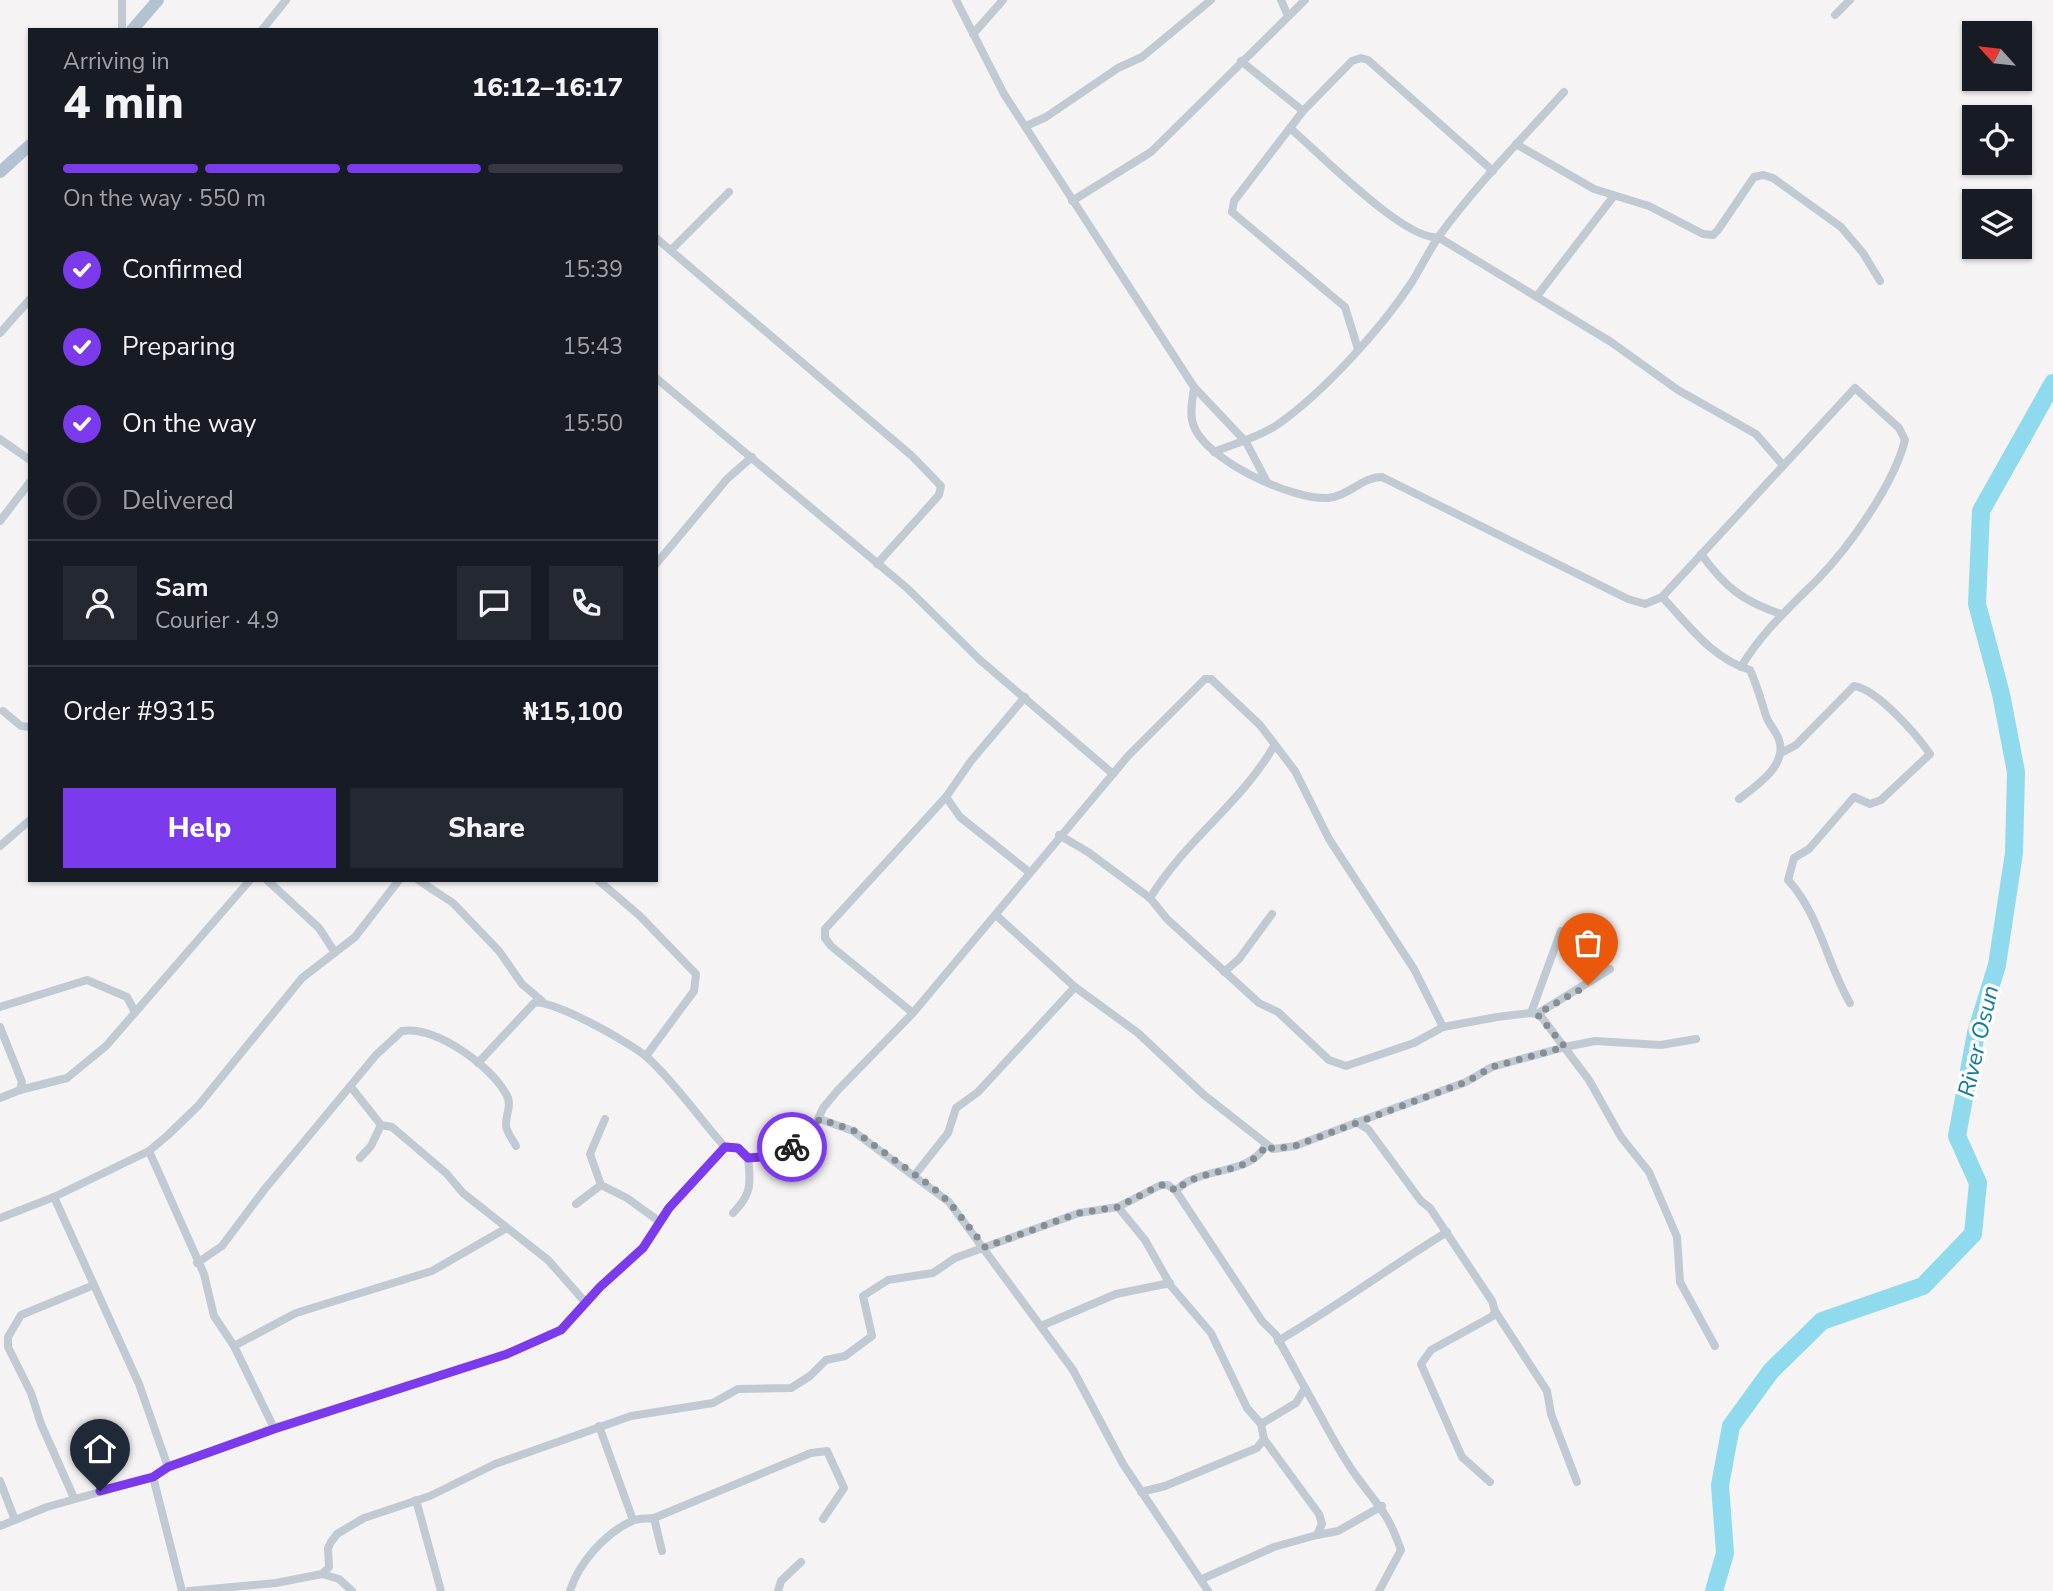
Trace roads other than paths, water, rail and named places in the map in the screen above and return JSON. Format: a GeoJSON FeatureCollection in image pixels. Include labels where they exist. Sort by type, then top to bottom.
{"type":"FeatureCollection","features":[{"type":"Feature","properties":{"kind":"main road"},"geometry":{"type":"LineString","coordinates":[[134,27],[158,0]]}},
{"type":"Feature","properties":{"kind":"main road"},"geometry":{"type":"LineString","coordinates":[[0,172],[28,147]]}},
{"type":"Feature","properties":{"kind":"street"},"geometry":{"type":"LineString","coordinates":[[122,0],[122,28]]}},
{"type":"Feature","properties":{"kind":"street"},"geometry":{"type":"LineString","coordinates":[[264,28],[286,0]]}},
{"type":"Feature","properties":{"kind":"street"},"geometry":{"type":"LineString","coordinates":[[956,0],[1004,94],[1072,201],[1194,387],[1246,442],[1267,482]]}},
{"type":"Feature","properties":{"kind":"street"},"geometry":{"type":"LineString","coordinates":[[973,34],[1003,0]]}},
{"type":"Feature","properties":{"kind":"street"},"geometry":{"type":"LineString","coordinates":[[1026,126],[1046,117],[1118,68],[1142,57],[1211,0]]}},
{"type":"Feature","properties":{"kind":"street"},"geometry":{"type":"LineString","coordinates":[[1281,0],[1288,16]]}},
{"type":"Feature","properties":{"kind":"street"},"geometry":{"type":"LineString","coordinates":[[1072,201],[1151,152],[1305,0]]}},
{"type":"Feature","properties":{"kind":"street"},"geometry":{"type":"LineString","coordinates":[[1835,15],[1850,0]]}},
{"type":"Feature","properties":{"kind":"street"},"geometry":{"type":"LineString","coordinates":[[122,14],[134,27]]}},
{"type":"Feature","properties":{"kind":"street"},"geometry":{"type":"LineString","coordinates":[[1358,349],[1345,307],[1233,212],[1234,201],[1303,111],[1338,73],[1361,58],[1368,60],[1493,171]]}},
{"type":"Feature","properties":{"kind":"street"},"geometry":{"type":"LineString","coordinates":[[1241,61],[1303,111]]}},
{"type":"Feature","properties":{"kind":"street"},"geometry":{"type":"LineString","coordinates":[[1214,452],[1246,442],[1278,424],[1358,349],[1411,282],[1438,237],[1516,144],[1564,92]]}},
{"type":"Feature","properties":{"kind":"street"},"geometry":{"type":"LineString","coordinates":[[1290,128],[1382,209],[1425,237],[1438,237],[1611,342],[1678,390],[1756,434],[1783,465]]}},
{"type":"Feature","properties":{"kind":"street"},"geometry":{"type":"LineString","coordinates":[[1516,144],[1613,197],[1649,206],[1703,234],[1713,235],[1754,177],[1763,175],[1773,178],[1841,227],[1863,253],[1880,281]]}},
{"type":"Feature","properties":{"kind":"street"},"geometry":{"type":"LineString","coordinates":[[671,250],[729,192]]}},
{"type":"Feature","properties":{"kind":"street"},"geometry":{"type":"LineString","coordinates":[[1536,296],[1613,197]]}},
{"type":"Feature","properties":{"kind":"street"},"geometry":{"type":"LineString","coordinates":[[658,240],[912,456],[941,486],[939,495],[877,564]]}},
{"type":"Feature","properties":{"kind":"street"},"geometry":{"type":"LineString","coordinates":[[0,333],[28,301]]}},
{"type":"Feature","properties":{"kind":"street"},"geometry":{"type":"LineString","coordinates":[[658,380],[877,564],[1113,774]]}},
{"type":"Feature","properties":{"kind":"street"},"geometry":{"type":"LineString","coordinates":[[1194,387],[1192,421],[1199,437],[1214,452],[1267,482],[1286,491],[1328,498],[1345,496],[1366,481],[1382,477],[1628,600],[1645,604],[1662,597],[1855,388],[1899,428],[1905,440],[1900,462],[1850,540],[1818,578],[1757,641],[1741,667]]}},
{"type":"Feature","properties":{"kind":"street"},"geometry":{"type":"LineString","coordinates":[[0,439],[28,459]]}},
{"type":"Feature","properties":{"kind":"street"},"geometry":{"type":"LineString","coordinates":[[658,562],[727,479],[752,457]]}},
{"type":"Feature","properties":{"kind":"street"},"geometry":{"type":"LineString","coordinates":[[0,521],[28,485]]}},
{"type":"Feature","properties":{"kind":"street"},"geometry":{"type":"LineString","coordinates":[[1701,554],[1722,583],[1753,604],[1781,614]]}},
{"type":"Feature","properties":{"kind":"street"},"geometry":{"type":"LineString","coordinates":[[1662,597],[1711,650],[1750,670],[1767,718],[1779,740],[1781,753],[1773,769],[1739,799]]}},
{"type":"Feature","properties":{"kind":"street"},"geometry":{"type":"LineString","coordinates":[[748,1158],[773,1156],[788,1150],[820,1119],[823,1108],[838,1090],[913,1013],[1059,835],[1147,734],[1205,679],[1212,680],[1260,725],[1295,771],[1329,839],[1395,937],[1426,990],[1443,1027]]}},
{"type":"Feature","properties":{"kind":"street"},"geometry":{"type":"LineString","coordinates":[[1781,753],[1796,745],[1854,686],[1873,696],[1904,722],[1930,754],[1881,800],[1870,804],[1854,797],[1809,849],[1794,858],[1788,880],[1803,896],[1839,985],[1850,1003]]}},
{"type":"Feature","properties":{"kind":"street"},"geometry":{"type":"LineString","coordinates":[[913,1013],[831,946],[825,933],[833,920],[946,797],[971,761],[1024,697]]}},
{"type":"Feature","properties":{"kind":"street"},"geometry":{"type":"LineString","coordinates":[[3,711],[21,726],[28,727]]}},
{"type":"Feature","properties":{"kind":"street"},"geometry":{"type":"LineString","coordinates":[[1150,898],[1194,841],[1263,765],[1274,746]]}},
{"type":"Feature","properties":{"kind":"street"},"geometry":{"type":"LineString","coordinates":[[946,797],[960,817],[1029,872]]}},
{"type":"Feature","properties":{"kind":"street"},"geometry":{"type":"LineString","coordinates":[[0,846],[28,822]]}},
{"type":"Feature","properties":{"kind":"street"},"geometry":{"type":"LineString","coordinates":[[1059,835],[1088,852],[1150,898],[1224,972],[1259,1003],[1278,1012],[1303,1038],[1338,1065],[1346,1066],[1391,1051],[1443,1027],[1534,1013],[1610,969]]}},
{"type":"Feature","properties":{"kind":"street"},"geometry":{"type":"LineString","coordinates":[[0,1098],[67,1078],[106,1046],[248,882]]}},
{"type":"Feature","properties":{"kind":"street"},"geometry":{"type":"LineString","coordinates":[[269,882],[319,928],[334,951]]}},
{"type":"Feature","properties":{"kind":"street"},"geometry":{"type":"LineString","coordinates":[[0,1218],[54,1197],[149,1151],[198,1106],[302,978],[355,937],[397,882]]}},
{"type":"Feature","properties":{"kind":"street"},"geometry":{"type":"LineString","coordinates":[[421,882],[453,903],[499,951],[522,984],[542,1001],[565,1010],[646,1056],[725,1147],[738,1148],[748,1158],[750,1178],[747,1199],[733,1213]]}},
{"type":"Feature","properties":{"kind":"street"},"geometry":{"type":"LineString","coordinates":[[599,882],[640,916],[696,974],[694,991],[646,1056]]}},
{"type":"Feature","properties":{"kind":"street"},"geometry":{"type":"LineString","coordinates":[[1224,972],[1239,959],[1272,914]]}},
{"type":"Feature","properties":{"kind":"street"},"geometry":{"type":"LineString","coordinates":[[996,915],[1075,987],[1138,1033],[1174,1065],[1184,1078],[1273,1149],[1295,1146],[1466,1082],[1492,1067],[1565,1047],[1595,1041],[1661,1045],[1696,1039]]}},
{"type":"Feature","properties":{"kind":"street"},"geometry":{"type":"LineString","coordinates":[[1534,1013],[1561,931]]}},
{"type":"Feature","properties":{"kind":"street"},"geometry":{"type":"LineString","coordinates":[[0,1007],[88,980],[127,996],[135,1012]]}},
{"type":"Feature","properties":{"kind":"street"},"geometry":{"type":"LineString","coordinates":[[914,1176],[948,1133],[956,1108],[978,1092],[1075,987]]}},
{"type":"Feature","properties":{"kind":"street"},"geometry":{"type":"LineString","coordinates":[[478,1063],[534,1003],[542,1001]]}},
{"type":"Feature","properties":{"kind":"street"},"geometry":{"type":"LineString","coordinates":[[1534,1013],[1565,1047],[1621,1137],[1650,1172],[1677,1237],[1680,1282],[1715,1346]]}},
{"type":"Feature","properties":{"kind":"street"},"geometry":{"type":"LineString","coordinates":[[0,1027],[22,1082],[20,1090]]}},
{"type":"Feature","properties":{"kind":"street"},"geometry":{"type":"LineString","coordinates":[[197,1263],[222,1246],[264,1190],[388,1041],[402,1031],[425,1032],[451,1043],[478,1063],[506,1094],[510,1106],[506,1125],[516,1146]]}},
{"type":"Feature","properties":{"kind":"street"},"geometry":{"type":"LineString","coordinates":[[351,1087],[381,1125],[392,1127],[505,1229],[548,1261],[586,1303]]}},
{"type":"Feature","properties":{"kind":"street"},"geometry":{"type":"LineString","coordinates":[[605,1119],[590,1154],[601,1185],[627,1198],[660,1222]]}},
{"type":"Feature","properties":{"kind":"street"},"geometry":{"type":"LineString","coordinates":[[820,1119],[853,1130],[949,1202],[985,1247],[1073,1370],[1141,1492],[1208,1591]]}},
{"type":"Feature","properties":{"kind":"street"},"geometry":{"type":"LineString","coordinates":[[1356,1122],[1368,1129],[1447,1232],[1492,1301],[1495,1311],[1546,1391],[1551,1414],[1577,1482]]}},
{"type":"Feature","properties":{"kind":"street"},"geometry":{"type":"LineString","coordinates":[[360,1158],[371,1146],[381,1125]]}},
{"type":"Feature","properties":{"kind":"street"},"geometry":{"type":"LineString","coordinates":[[1176,1191],[1193,1179],[1211,1176],[1256,1157],[1266,1145]]}},
{"type":"Feature","properties":{"kind":"street"},"geometry":{"type":"LineString","coordinates":[[0,1527],[74,1498],[153,1477],[168,1467],[274,1429],[507,1354],[561,1330],[643,1248],[660,1222],[725,1147]]}},
{"type":"Feature","properties":{"kind":"street"},"geometry":{"type":"LineString","coordinates":[[149,1151],[204,1274],[214,1316],[234,1346],[274,1429]]}},
{"type":"Feature","properties":{"kind":"street"},"geometry":{"type":"LineString","coordinates":[[576,1204],[601,1185]]}},
{"type":"Feature","properties":{"kind":"street"},"geometry":{"type":"LineString","coordinates":[[326,1573],[328,1548],[337,1534],[364,1518],[430,1496],[495,1464],[561,1443],[599,1426],[631,1416],[713,1404],[738,1389],[791,1388],[810,1376],[826,1360],[845,1356],[872,1336],[863,1296],[888,1280],[933,1273],[955,1258],[1079,1213],[1118,1207],[1160,1185],[1168,1185],[1176,1191],[1278,1341],[1356,1476],[1382,1506],[1401,1550],[1379,1591]]}},
{"type":"Feature","properties":{"kind":"street"},"geometry":{"type":"LineString","coordinates":[[54,1197],[139,1384],[168,1467]]}},
{"type":"Feature","properties":{"kind":"street"},"geometry":{"type":"LineString","coordinates":[[1118,1207],[1145,1240],[1170,1283],[1211,1333],[1247,1408],[1261,1424],[1265,1439],[1319,1514],[1322,1524],[1317,1535]]}},
{"type":"Feature","properties":{"kind":"street"},"geometry":{"type":"LineString","coordinates":[[234,1346],[296,1313],[432,1270],[505,1229]]}},
{"type":"Feature","properties":{"kind":"street"},"geometry":{"type":"LineString","coordinates":[[1278,1341],[1336,1307],[1365,1283],[1447,1232]]}},
{"type":"Feature","properties":{"kind":"street"},"geometry":{"type":"LineString","coordinates":[[1041,1326],[1116,1294],[1170,1283]]}},
{"type":"Feature","properties":{"kind":"street"},"geometry":{"type":"LineString","coordinates":[[74,1498],[41,1424],[31,1393],[8,1347],[8,1337],[21,1315],[94,1285]]}},
{"type":"Feature","properties":{"kind":"street"},"geometry":{"type":"LineString","coordinates":[[1490,1482],[1462,1457],[1421,1364],[1431,1350],[1487,1320],[1495,1311]]}},
{"type":"Feature","properties":{"kind":"street"},"geometry":{"type":"LineString","coordinates":[[1261,1424],[1296,1402],[1305,1388]]}},
{"type":"Feature","properties":{"kind":"street"},"geometry":{"type":"LineString","coordinates":[[599,1426],[632,1520]]}},
{"type":"Feature","properties":{"kind":"street"},"geometry":{"type":"LineString","coordinates":[[1141,1492],[1165,1486],[1257,1448],[1265,1439]]}},
{"type":"Feature","properties":{"kind":"street"},"geometry":{"type":"LineString","coordinates":[[570,1591],[575,1574],[600,1544],[632,1520],[654,1518],[811,1453],[827,1451],[844,1488],[823,1519]]}},
{"type":"Feature","properties":{"kind":"street"},"geometry":{"type":"LineString","coordinates":[[153,1477],[181,1591]]}},
{"type":"Feature","properties":{"kind":"street"},"geometry":{"type":"LineString","coordinates":[[0,1481],[15,1520]]}},
{"type":"Feature","properties":{"kind":"street"},"geometry":{"type":"LineString","coordinates":[[416,1500],[441,1591]]}},
{"type":"Feature","properties":{"kind":"street"},"geometry":{"type":"LineString","coordinates":[[1202,1579],[1303,1536],[1338,1531],[1382,1506]]}},
{"type":"Feature","properties":{"kind":"street"},"geometry":{"type":"LineString","coordinates":[[654,1518],[662,1551]]}},
{"type":"Feature","properties":{"kind":"street"},"geometry":{"type":"LineString","coordinates":[[778,1591],[781,1581],[801,1562]]}},
{"type":"Feature","properties":{"kind":"street"},"geometry":{"type":"LineString","coordinates":[[190,1591],[276,1587],[326,1573],[339,1579],[352,1591]]}},
{"type":"Feature","properties":{"kind":"waterway","name":"River Osun"},"geometry":{"type":"LineString","coordinates":[[1714,1591],[1725,1553],[1720,1485],[1731,1426],[1771,1371],[1822,1321],[1923,1286],[1973,1234],[1978,1183],[1957,1136],[1976,1033],[1997,965],[2014,853],[2016,772],[2001,694],[1977,604],[1981,511],[2053,383]]}}]}
